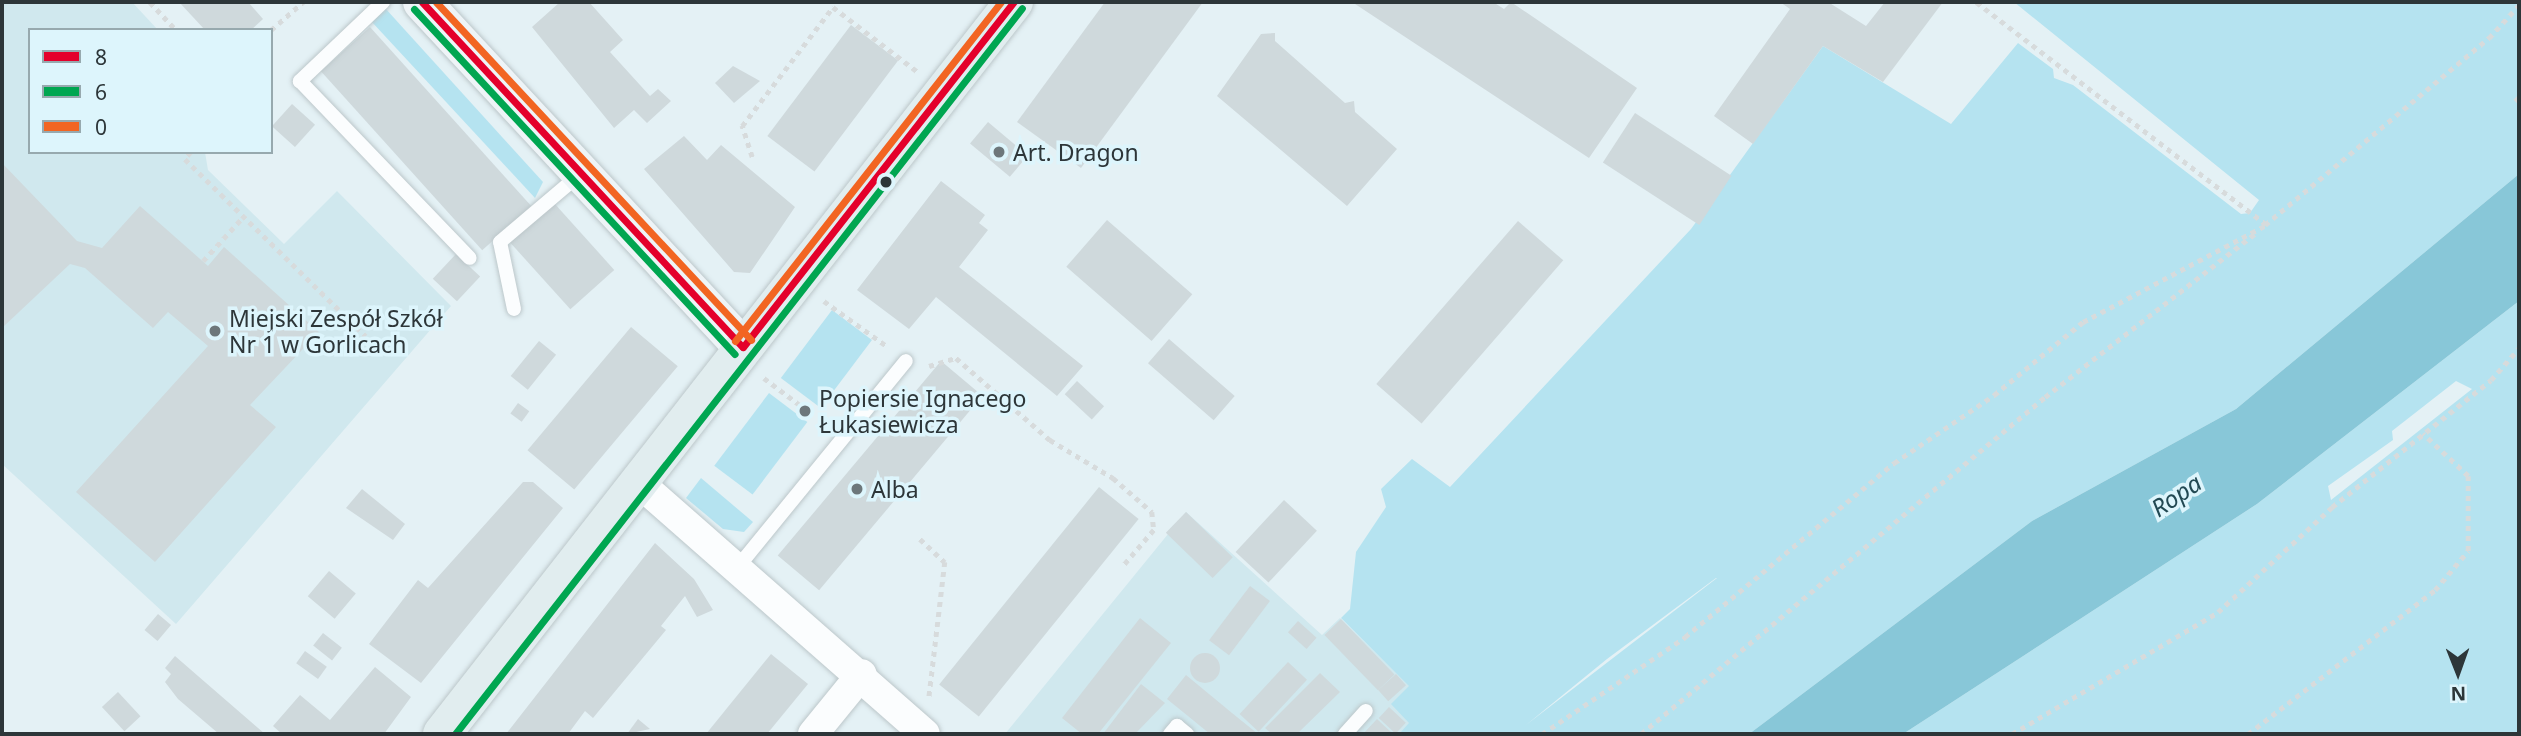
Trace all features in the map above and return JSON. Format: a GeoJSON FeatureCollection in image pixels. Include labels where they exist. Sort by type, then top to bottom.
{"type":"FeatureCollection","features":[{"type":"Feature","properties":{"kind":"main road"},"geometry":{"type":"LineString","coordinates":[[422,2],[753,362]]}},
{"type":"Feature","properties":{"kind":"main road"},"geometry":{"type":"LineString","coordinates":[[442,734],[637,481],[753,362],[1014,2]]}},
{"type":"Feature","properties":{"kind":"street"},"geometry":{"type":"LineString","coordinates":[[637,481],[862,674],[925,734]]}},
{"type":"Feature","properties":{"kind":"street"},"geometry":{"type":"LineString","coordinates":[[813,734],[862,674]]}},
{"type":"Feature","properties":{"kind":"lane"},"geometry":{"type":"LineString","coordinates":[[383,2],[300,81],[470,258]]}},
{"type":"Feature","properties":{"kind":"lane"},"geometry":{"type":"LineString","coordinates":[[514,309],[500,242],[579,175]]}},
{"type":"Feature","properties":{"kind":"lane"},"geometry":{"type":"LineString","coordinates":[[737,568],[906,361]]}},
{"type":"Feature","properties":{"kind":"lane"},"geometry":{"type":"LineString","coordinates":[[1345,734],[1366,711]]}},
{"type":"Feature","properties":{"kind":"lane"},"geometry":{"type":"LineString","coordinates":[[1170,734],[1177,726],[1187,734]]}},
{"type":"Feature","properties":{"kind":"path"},"geometry":{"type":"LineString","coordinates":[[150,2],[174,28]]}},
{"type":"Feature","properties":{"kind":"path"},"geometry":{"type":"LineString","coordinates":[[273,28],[303,2]]}},
{"type":"Feature","properties":{"kind":"path"},"geometry":{"type":"LineString","coordinates":[[1975,2],[2266,225]]}},
{"type":"Feature","properties":{"kind":"path"},"geometry":{"type":"LineString","coordinates":[[1641,734],[2045,397],[2266,225],[2489,38],[2519,5]]}},
{"type":"Feature","properties":{"kind":"path"},"geometry":{"type":"LineString","coordinates":[[752,157],[742,126],[833,7],[924,77]]}},
{"type":"Feature","properties":{"kind":"path"},"geometry":{"type":"LineString","coordinates":[[189,154],[184,159],[366,336]]}},
{"type":"Feature","properties":{"kind":"path"},"geometry":{"type":"LineString","coordinates":[[203,261],[243,217]]}},
{"type":"Feature","properties":{"kind":"path"},"geometry":{"type":"LineString","coordinates":[[1542,734],[1685,638],[1894,463],[1994,395],[2083,322],[2266,225]]}},
{"type":"Feature","properties":{"kind":"path"},"geometry":{"type":"LineString","coordinates":[[824,301],[921,372],[956,358],[1050,440],[1113,478],[1152,512],[1154,530],[1124,565]]}},
{"type":"Feature","properties":{"kind":"path"},"geometry":{"type":"LineString","coordinates":[[2012,734],[2218,612],[2332,507],[2423,434],[2519,348]]}},
{"type":"Feature","properties":{"kind":"path"},"geometry":{"type":"LineString","coordinates":[[753,362],[800,405]]}},
{"type":"Feature","properties":{"kind":"path"},"geometry":{"type":"LineString","coordinates":[[2248,734],[2435,590],[2468,551],[2468,475],[2423,434]]}},
{"type":"Feature","properties":{"kind":"path"},"geometry":{"type":"LineString","coordinates":[[919,539],[945,562],[925,734]]}},
{"type":"Feature","properties":{"kind":"shaded area","name":"Miejski Zespół Szkół Nr 1 w Gorlicach"},"geometry":{"type":"Polygon","coordinates":[[[2,2],[132,2],[156,28],[28,28],[28,154],[205,154],[208,170],[284,244],[337,191],[451,306],[176,624],[2,464],[2,2]]]}},
{"type":"Feature","properties":{"kind":"shaded area"},"geometry":{"type":"Polygon","coordinates":[[[2014,2],[2519,2],[2519,174],[2236,409],[2032,521],[1749,734],[1399,734],[1409,723],[1391,704],[1409,686],[1341,618],[1350,609],[1356,552],[1386,507],[1381,489],[1412,459],[1450,487],[1691,229],[1823,46],[1951,124],[2018,43],[2053,69],[2054,78],[2073,85],[2241,214],[2250,213],[2259,200],[2014,2]],[[1717,578],[1607,659],[1526,725],[1717,578]]]}},
{"type":"Feature","properties":{"kind":"shaded area"},"geometry":{"type":"Polygon","coordinates":[[[385,8],[543,182],[535,198],[371,21],[385,8]]]}},
{"type":"Feature","properties":{"kind":"shaded area"},"geometry":{"type":"Polygon","coordinates":[[[2519,301],[2519,734],[1903,734],[2257,504],[2519,301]],[[2456,381],[2392,431],[2393,440],[2328,486],[2331,500],[2472,389],[2456,381]]]}},
{"type":"Feature","properties":{"kind":"shaded area"},"geometry":{"type":"Polygon","coordinates":[[[832,310],[872,340],[821,408],[781,378],[832,310]]]}},
{"type":"Feature","properties":{"kind":"shaded area"},"geometry":{"type":"Polygon","coordinates":[[[769,393],[807,422],[753,495],[714,466],[769,393]]]}},
{"type":"Feature","properties":{"kind":"shaded area"},"geometry":{"type":"Polygon","coordinates":[[[701,478],[753,522],[744,532],[723,529],[686,498],[701,478]]]}},
{"type":"Feature","properties":{"kind":"shaded area"},"geometry":{"type":"Polygon","coordinates":[[[1186,512],[1322,635],[1340,618],[1410,686],[1410,724],[1399,734],[1005,734],[1186,512]]]}},
{"type":"Feature","properties":{"kind":"water","name":"Ropa"},"geometry":{"type":"Polygon","coordinates":[[[2519,174],[2519,301],[2257,504],[1903,734],[1749,734],[2032,521],[2236,409],[2519,174]]]}},
{"type":"Feature","properties":{"kind":"building"},"geometry":{"type":"Polygon","coordinates":[[[179,2],[248,2],[263,19],[253,28],[203,28],[179,2]]]}},
{"type":"Feature","properties":{"kind":"building"},"geometry":{"type":"Polygon","coordinates":[[[560,2],[589,2],[623,40],[610,52],[650,96],[658,89],[671,101],[647,123],[634,110],[614,128],[532,27],[560,2]]]}},
{"type":"Feature","properties":{"kind":"building"},"geometry":{"type":"Polygon","coordinates":[[[1105,2],[1203,2],[1081,168],[1017,122],[1105,2]]]}},
{"type":"Feature","properties":{"kind":"building"},"geometry":{"type":"Polygon","coordinates":[[[1352,2],[1493,2],[1504,9],[1511,2],[1637,88],[1589,158],[1352,2]]]}},
{"type":"Feature","properties":{"kind":"building"},"geometry":{"type":"Polygon","coordinates":[[[1780,2],[1828,2],[1866,26],[1885,2],[1943,2],[1883,82],[1823,46],[1753,144],[1714,116],[1790,9],[1780,2]]]}},
{"type":"Feature","properties":{"kind":"building"},"geometry":{"type":"Polygon","coordinates":[[[851,25],[898,61],[814,172],[767,136],[851,25]]]}},
{"type":"Feature","properties":{"kind":"building"},"geometry":{"type":"Polygon","coordinates":[[[370,27],[531,206],[482,250],[321,71],[370,27]]]}},
{"type":"Feature","properties":{"kind":"building"},"geometry":{"type":"Polygon","coordinates":[[[1275,33],[1275,41],[1345,103],[1354,101],[1355,112],[1397,149],[1347,206],[1217,96],[1261,34],[1275,33]]]}},
{"type":"Feature","properties":{"kind":"building"},"geometry":{"type":"Polygon","coordinates":[[[733,66],[760,81],[734,103],[715,83],[733,66]]]}},
{"type":"Feature","properties":{"kind":"building"},"geometry":{"type":"Polygon","coordinates":[[[292,104],[315,125],[295,147],[273,127],[292,104]]]}},
{"type":"Feature","properties":{"kind":"building"},"geometry":{"type":"Polygon","coordinates":[[[1635,113],[1731,176],[1699,225],[1603,162],[1635,113]]]}},
{"type":"Feature","properties":{"kind":"building"},"geometry":{"type":"Polygon","coordinates":[[[988,122],[1028,155],[1010,177],[970,143],[988,122]]]}},
{"type":"Feature","properties":{"kind":"building"},"geometry":{"type":"Polygon","coordinates":[[[684,136],[707,160],[721,145],[795,207],[750,273],[734,272],[644,169],[684,136]]]}},
{"type":"Feature","properties":{"kind":"building"},"geometry":{"type":"Polygon","coordinates":[[[2,163],[77,241],[102,248],[140,206],[208,266],[224,247],[319,332],[250,405],[276,427],[155,562],[76,492],[208,346],[168,312],[153,328],[85,268],[70,264],[2,328],[2,163]]]}},
{"type":"Feature","properties":{"kind":"building"},"geometry":{"type":"Polygon","coordinates":[[[941,181],[985,215],[979,223],[988,230],[959,267],[1083,366],[1057,396],[936,297],[909,329],[857,290],[941,181]]]}},
{"type":"Feature","properties":{"kind":"building"},"geometry":{"type":"Polygon","coordinates":[[[554,203],[614,270],[570,309],[510,242],[554,203]]]}},
{"type":"Feature","properties":{"kind":"building"},"geometry":{"type":"Polygon","coordinates":[[[1107,220],[1192,294],[1152,341],[1066,267],[1107,220]]]}},
{"type":"Feature","properties":{"kind":"building"},"geometry":{"type":"Polygon","coordinates":[[[1518,221],[1563,260],[1422,423],[1376,384],[1518,221]]]}},
{"type":"Feature","properties":{"kind":"building"},"geometry":{"type":"Polygon","coordinates":[[[456,254],[480,277],[457,301],[433,279],[456,254]]]}},
{"type":"Feature","properties":{"kind":"building"},"geometry":{"type":"Polygon","coordinates":[[[631,327],[678,366],[574,490],[528,450],[631,327]]]}},
{"type":"Feature","properties":{"kind":"building"},"geometry":{"type":"Polygon","coordinates":[[[1169,339],[1235,396],[1214,420],[1148,363],[1169,339]]]}},
{"type":"Feature","properties":{"kind":"building"},"geometry":{"type":"Polygon","coordinates":[[[539,341],[556,355],[528,390],[511,376],[539,341]]]}},
{"type":"Feature","properties":{"kind":"building"},"geometry":{"type":"Polygon","coordinates":[[[941,361],[982,396],[819,590],[778,556],[941,361]]]}},
{"type":"Feature","properties":{"kind":"building"},"geometry":{"type":"Polygon","coordinates":[[[1077,381],[1104,406],[1092,419],[1065,394],[1077,381]]]}},
{"type":"Feature","properties":{"kind":"building"},"geometry":{"type":"Polygon","coordinates":[[[518,403],[529,411],[522,422],[510,414],[518,403]]]}},
{"type":"Feature","properties":{"kind":"building"},"geometry":{"type":"Polygon","coordinates":[[[523,482],[533,482],[563,508],[421,683],[369,644],[418,580],[428,588],[523,482]]]}},
{"type":"Feature","properties":{"kind":"building"},"geometry":{"type":"Polygon","coordinates":[[[1099,487],[1139,519],[979,716],[939,684],[1099,487]]]}},
{"type":"Feature","properties":{"kind":"building"},"geometry":{"type":"Polygon","coordinates":[[[362,489],[405,524],[393,540],[346,508],[362,489]]]}},
{"type":"Feature","properties":{"kind":"building"},"geometry":{"type":"Polygon","coordinates":[[[1284,500],[1317,531],[1268,583],[1236,552],[1284,500]]]}},
{"type":"Feature","properties":{"kind":"building"},"geometry":{"type":"Polygon","coordinates":[[[1186,512],[1233,557],[1213,578],[1166,533],[1186,512]]]}},
{"type":"Feature","properties":{"kind":"building"},"geometry":{"type":"Polygon","coordinates":[[[655,543],[694,579],[713,610],[697,617],[685,596],[661,626],[666,630],[593,718],[585,711],[568,734],[506,734],[655,543]]]}},
{"type":"Feature","properties":{"kind":"building"},"geometry":{"type":"Polygon","coordinates":[[[329,571],[356,593],[335,619],[308,596],[329,571]]]}},
{"type":"Feature","properties":{"kind":"building"},"geometry":{"type":"Polygon","coordinates":[[[1250,586],[1270,601],[1229,655],[1209,640],[1250,586]]]}},
{"type":"Feature","properties":{"kind":"building"},"geometry":{"type":"Polygon","coordinates":[[[158,614],[171,625],[158,641],[145,630],[158,614]]]}},
{"type":"Feature","properties":{"kind":"building"},"geometry":{"type":"Polygon","coordinates":[[[1140,618],[1171,643],[1098,734],[1082,734],[1062,718],[1140,618]]]}},
{"type":"Feature","properties":{"kind":"building"},"geometry":{"type":"Polygon","coordinates":[[[1341,619],[1394,674],[1378,690],[1324,635],[1341,619]]]}},
{"type":"Feature","properties":{"kind":"building"},"geometry":{"type":"Polygon","coordinates":[[[1298,621],[1317,638],[1307,649],[1288,632],[1298,621]]]}},
{"type":"Feature","properties":{"kind":"building"},"geometry":{"type":"Polygon","coordinates":[[[323,633],[342,648],[332,660],[313,646],[323,633]]]}},
{"type":"Feature","properties":{"kind":"building"},"geometry":{"type":"Polygon","coordinates":[[[305,651],[327,667],[318,679],[296,663],[305,651]]]}},
{"type":"Feature","properties":{"kind":"building"},"geometry":{"type":"Polygon","coordinates":[[[1205,653],[1216,657],[1220,668],[1216,679],[1205,683],[1194,679],[1190,668],[1194,657],[1205,653]]]}},
{"type":"Feature","properties":{"kind":"building"},"geometry":{"type":"Polygon","coordinates":[[[771,654],[808,684],[767,734],[706,734],[771,654]]]}},
{"type":"Feature","properties":{"kind":"building"},"geometry":{"type":"Polygon","coordinates":[[[175,656],[265,734],[219,734],[178,699],[165,682],[171,674],[165,668],[175,656]]]}},
{"type":"Feature","properties":{"kind":"building"},"geometry":{"type":"Polygon","coordinates":[[[1288,662],[1307,680],[1259,732],[1240,714],[1288,662]]]}},
{"type":"Feature","properties":{"kind":"building"},"geometry":{"type":"Polygon","coordinates":[[[375,667],[411,697],[384,734],[282,734],[273,726],[300,695],[330,720],[375,667]]]}},
{"type":"Feature","properties":{"kind":"building"},"geometry":{"type":"Polygon","coordinates":[[[1320,673],[1340,692],[1297,734],[1272,734],[1265,728],[1320,673]]]}},
{"type":"Feature","properties":{"kind":"building"},"geometry":{"type":"Polygon","coordinates":[[[1396,674],[1406,685],[1388,701],[1378,690],[1396,674]]]}},
{"type":"Feature","properties":{"kind":"building"},"geometry":{"type":"Polygon","coordinates":[[[1186,675],[1258,734],[1210,734],[1167,699],[1186,675]]]}},
{"type":"Feature","properties":{"kind":"building"},"geometry":{"type":"Polygon","coordinates":[[[1141,684],[1165,703],[1135,734],[1103,734],[1141,684]]]}},
{"type":"Feature","properties":{"kind":"building"},"geometry":{"type":"Polygon","coordinates":[[[118,692],[141,716],[124,731],[102,707],[118,692]]]}},
{"type":"Feature","properties":{"kind":"building"},"geometry":{"type":"Polygon","coordinates":[[[1389,707],[1406,723],[1396,734],[1379,718],[1389,707]]]}},
{"type":"Feature","properties":{"kind":"building"},"geometry":{"type":"Polygon","coordinates":[[[638,719],[650,729],[627,734],[638,719]]]}},
{"type":"Feature","properties":{"kind":"building"},"geometry":{"type":"Polygon","coordinates":[[[1377,719],[1393,734],[1363,734],[1377,719]]]}},
{"type":"Feature","properties":{"kind":"transit line","name":"8"},"geometry":{"type":"LineString","coordinates":[[422,2],[743,347]]}},
{"type":"Feature","properties":{"kind":"transit line","name":"0"},"geometry":{"type":"LineString","coordinates":[[436,2],[751,340]]}},
{"type":"Feature","properties":{"kind":"transit line","name":"0"},"geometry":{"type":"LineString","coordinates":[[735,341],[1001,2]]}},
{"type":"Feature","properties":{"kind":"transit line","name":"8"},"geometry":{"type":"LineString","coordinates":[[743,347],[1014,2]]}},
{"type":"Feature","properties":{"kind":"transit line","name":"6"},"geometry":{"type":"LineString","coordinates":[[455,734],[1022,8]]}},
{"type":"Feature","properties":{"kind":"transit line","name":"6"},"geometry":{"type":"LineString","coordinates":[[414,9],[735,354]]}},
{"type":"Feature","properties":{"kind":"place","name":"Art. Dragon"},"geometry":{"type":"Point","coordinates":[999,152]}},
{"type":"Feature","properties":{"kind":"place","name":"Miejski Zespół Szkół Nr 1 w Gorlicach"},"geometry":{"type":"Point","coordinates":[215,331]}},
{"type":"Feature","properties":{"kind":"place","name":"Popiersie Ignacego Łukasiewicza"},"geometry":{"type":"Point","coordinates":[805,411]}},
{"type":"Feature","properties":{"kind":"place","name":"Alba"},"geometry":{"type":"Point","coordinates":[857,489]}}]}
